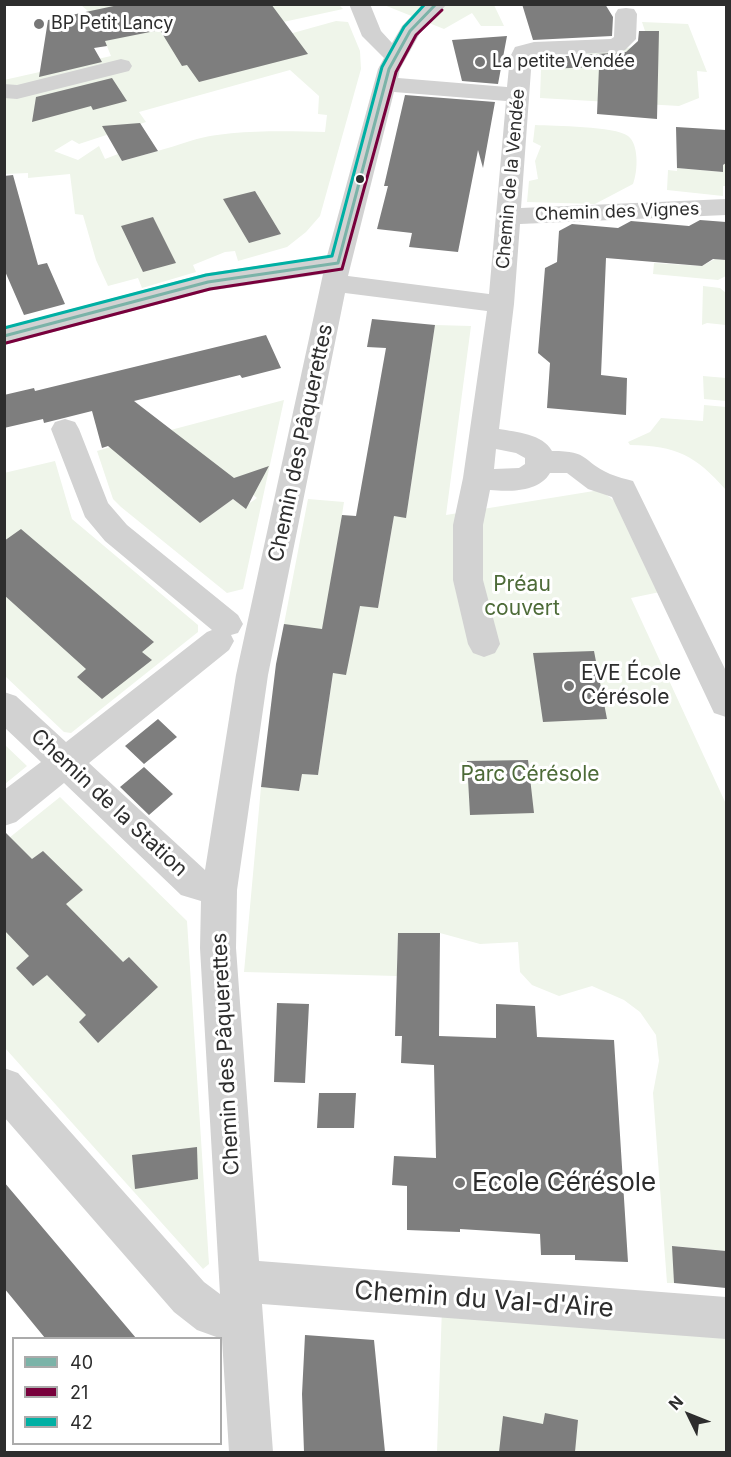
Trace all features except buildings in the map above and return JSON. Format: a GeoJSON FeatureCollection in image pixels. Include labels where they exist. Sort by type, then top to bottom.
{"type":"FeatureCollection","features":[{"type":"Feature","properties":{"kind":"street","name":"Chemin des Pâquerettes"},"geometry":{"type":"LineString","coordinates":[[251,1452],[218,948],[219,890],[260,640],[336,273],[385,84],[395,57],[410,32],[437,4]]}},
{"type":"Feature","properties":{"kind":"street"},"geometry":{"type":"LineString","coordinates":[[363,10],[410,32]]}},
{"type":"Feature","properties":{"kind":"street"},"geometry":{"type":"LineString","coordinates":[[363,10],[368,27],[381,45],[395,57]]}},
{"type":"Feature","properties":{"kind":"street","name":"Chemin de la Vendée"},"geometry":{"type":"LineString","coordinates":[[484,644],[468,580],[468,525],[501,304],[523,52],[534,49],[617,45],[625,39],[626,14]]}},
{"type":"Feature","properties":{"kind":"street"},"geometry":{"type":"LineString","coordinates":[[4,91],[17,92],[121,66]]}},
{"type":"Feature","properties":{"kind":"street"},"geometry":{"type":"LineString","coordinates":[[4,91],[30,82],[89,68]]}},
{"type":"Feature","properties":{"kind":"street"},"geometry":{"type":"LineString","coordinates":[[385,84],[518,95]]}},
{"type":"Feature","properties":{"kind":"street","name":"Chemin des Vignes"},"geometry":{"type":"LineString","coordinates":[[508,217],[726,207]]}},
{"type":"Feature","properties":{"kind":"street"},"geometry":{"type":"LineString","coordinates":[[4,336],[208,282],[336,273],[501,304]]}},
{"type":"Feature","properties":{"kind":"street"},"geometry":{"type":"LineString","coordinates":[[65,429],[95,509],[116,533],[223,633]]}},
{"type":"Feature","properties":{"kind":"street"},"geometry":{"type":"LineString","coordinates":[[475,488],[513,482],[530,476],[538,469],[541,462],[539,453],[523,444],[483,436]]}},
{"type":"Feature","properties":{"kind":"street"},"geometry":{"type":"LineString","coordinates":[[541,462],[573,462],[598,481],[622,489],[726,703]]}},
{"type":"Feature","properties":{"kind":"street"},"geometry":{"type":"LineString","coordinates":[[4,811],[223,633],[235,620],[245,620],[260,640]]}},
{"type":"Feature","properties":{"kind":"street","name":"Chemin de la Station"},"geometry":{"type":"LineString","coordinates":[[4,706],[194,882],[219,890]]}},
{"type":"Feature","properties":{"kind":"street"},"geometry":{"type":"LineString","coordinates":[[4,1087],[189,1297],[212,1315],[243,1323]]}},
{"type":"Feature","properties":{"kind":"street","name":"Chemin du Val-d'Aire"},"geometry":{"type":"LineString","coordinates":[[241,1281],[726,1318]]}},
{"type":"Feature","properties":{"kind":"green space"},"geometry":{"type":"Polygon","coordinates":[[[81,5],[339,5],[343,9],[274,24],[282,36],[336,21],[348,22],[360,51],[361,69],[320,216],[306,232],[287,247],[238,261],[235,251],[225,252],[193,265],[196,272],[142,288],[138,278],[108,286],[96,260],[83,215],[75,214],[70,174],[28,178],[28,173],[5,174],[4,80],[111,56],[95,17],[81,5]],[[290,70],[139,112],[146,122],[79,144],[72,140],[54,151],[78,160],[99,146],[105,159],[118,154],[122,161],[219,135],[255,132],[325,132],[327,115],[318,114],[319,96],[290,70]]]}},
{"type":"Feature","properties":{"kind":"green space"},"geometry":{"type":"Polygon","coordinates":[[[384,5],[494,5],[504,26],[481,26],[472,13],[444,29],[384,5]]]}},
{"type":"Feature","properties":{"kind":"green space"},"geometry":{"type":"Polygon","coordinates":[[[642,22],[688,24],[707,72],[697,71],[699,98],[679,106],[540,98],[541,69],[581,67],[577,52],[650,46],[642,22]]]}},
{"type":"Feature","properties":{"kind":"green space"},"geometry":{"type":"Polygon","coordinates":[[[535,125],[598,128],[628,136],[636,151],[636,172],[633,184],[595,204],[527,202],[529,181],[538,179],[535,161],[541,146],[533,142],[535,125]]]}},
{"type":"Feature","properties":{"kind":"green space"},"geometry":{"type":"Polygon","coordinates":[[[726,163],[726,186],[723,186],[723,196],[667,190],[668,170],[677,171],[677,168],[723,172],[723,165],[726,163]]]}},
{"type":"Feature","properties":{"kind":"green space"},"geometry":{"type":"Polygon","coordinates":[[[715,259],[726,260],[726,276],[718,280],[653,274],[654,263],[702,266],[715,259]]]}},
{"type":"Feature","properties":{"kind":"green space"},"geometry":{"type":"Polygon","coordinates":[[[703,286],[720,288],[726,293],[726,325],[707,323],[702,325],[703,286]]]}},
{"type":"Feature","properties":{"kind":"green space","name":"Parc Cérésole"},"geometry":{"type":"Polygon","coordinates":[[[435,325],[471,326],[446,515],[600,490],[616,502],[660,592],[631,598],[726,804],[726,1251],[673,1246],[674,1283],[667,1283],[653,1093],[659,1061],[656,1035],[640,1012],[624,1000],[592,986],[559,996],[532,985],[520,972],[518,942],[480,944],[440,933],[398,933],[397,976],[244,972],[261,787],[299,791],[302,774],[318,775],[333,673],[284,624],[308,499],[344,502],[332,578],[378,608],[394,516],[406,517],[435,325]]]}},
{"type":"Feature","properties":{"kind":"green space"},"geometry":{"type":"Polygon","coordinates":[[[703,376],[726,378],[726,401],[704,399],[703,376]]]}},
{"type":"Feature","properties":{"kind":"green space"},"geometry":{"type":"Polygon","coordinates":[[[284,400],[243,589],[227,593],[113,499],[97,451],[124,443],[130,464],[200,523],[233,499],[244,507],[257,498],[251,493],[259,484],[246,474],[235,479],[148,436],[284,400]]]}},
{"type":"Feature","properties":{"kind":"green space"},"geometry":{"type":"Polygon","coordinates":[[[704,405],[726,407],[726,490],[705,468],[684,455],[673,450],[630,445],[628,442],[650,432],[661,418],[703,421],[704,405]]]}},
{"type":"Feature","properties":{"kind":"green space"},"geometry":{"type":"Polygon","coordinates":[[[55,461],[72,519],[198,625],[198,632],[71,733],[64,732],[5,676],[4,473],[55,461]]]}},
{"type":"Feature","properties":{"kind":"green space"},"geometry":{"type":"Polygon","coordinates":[[[4,744],[27,766],[5,784],[4,784],[4,744]]]}},
{"type":"Feature","properties":{"kind":"green space"},"geometry":{"type":"Polygon","coordinates":[[[60,797],[187,921],[209,1264],[203,1269],[5,1048],[4,842],[60,797]]]}},
{"type":"Feature","properties":{"kind":"green space"},"geometry":{"type":"Polygon","coordinates":[[[442,1307],[726,1329],[726,1452],[437,1452],[442,1307]]]}},
{"type":"Feature","properties":{"kind":"transit line","name":"42"},"geometry":{"type":"LineString","coordinates":[[4,328],[206,275],[332,256],[382,67],[404,27],[425,4]]}},
{"type":"Feature","properties":{"kind":"transit line","name":"40"},"geometry":{"type":"LineString","coordinates":[[338,263],[389,69],[410,31],[436,4]]}},
{"type":"Feature","properties":{"kind":"transit line","name":"21"},"geometry":{"type":"LineString","coordinates":[[6,343],[210,289],[342,269],[396,72],[416,35],[442,10]]}},
{"type":"Feature","properties":{"kind":"transit line","name":"40"},"geometry":{"type":"LineString","coordinates":[[4,336],[208,282],[338,263]]}},
{"type":"Feature","properties":{"kind":"place","name":"BP Petit Lancy"},"geometry":{"type":"Point","coordinates":[39,24]}},
{"type":"Feature","properties":{"kind":"place","name":"La petite Vendée"},"geometry":{"type":"Point","coordinates":[480,62]}},
{"type":"Feature","properties":{"kind":"place","name":"EVE École Cérésole"},"geometry":{"type":"Point","coordinates":[569,686]}},
{"type":"Feature","properties":{"kind":"place","name":"Ecole Cérésole"},"geometry":{"type":"Point","coordinates":[460,1183]}},
{"type":"Feature","properties":{"kind":"park label","name":"Préau couvert"},"geometry":{"type":"Point","coordinates":[522,597]}}]}
